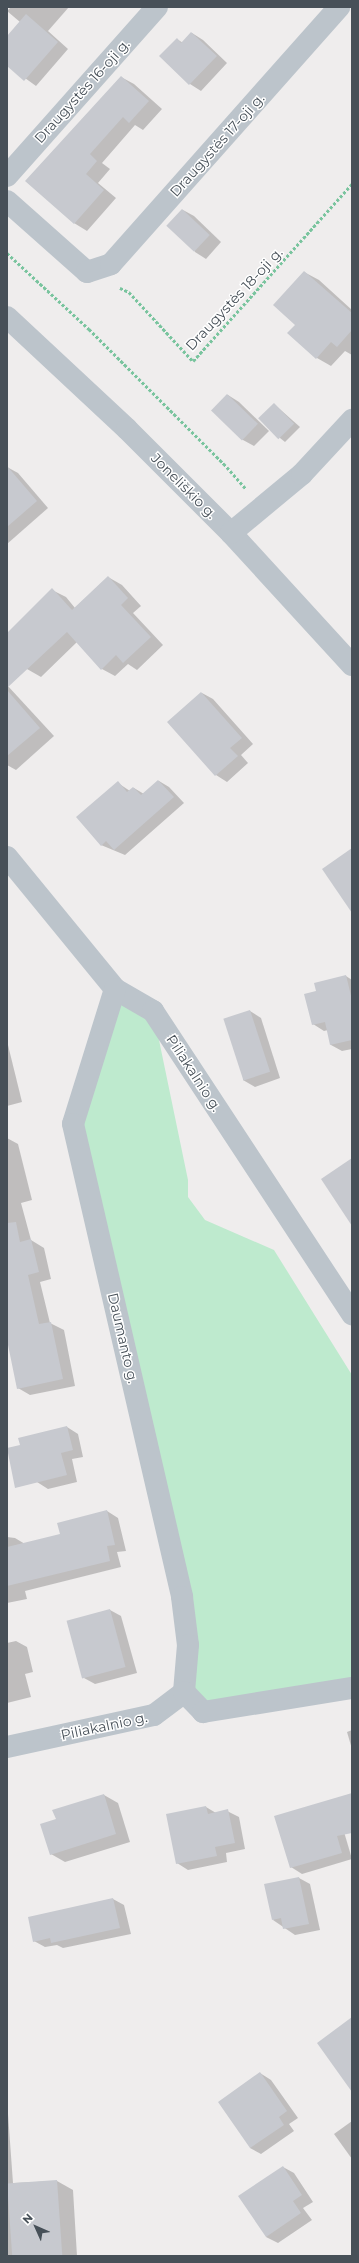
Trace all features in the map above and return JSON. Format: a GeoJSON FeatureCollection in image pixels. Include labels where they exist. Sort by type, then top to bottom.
{"type":"FeatureCollection","features":[{"type":"Feature","properties":{"kind":"street","name":"Draugystės 16-oji g."},"geometry":{"type":"LineString","coordinates":[[7,176],[157,7]]}},
{"type":"Feature","properties":{"kind":"street","name":"Draugystės 17-oji g."},"geometry":{"type":"LineString","coordinates":[[87,272],[110,264],[339,7]]}},
{"type":"Feature","properties":{"kind":"street"},"geometry":{"type":"LineString","coordinates":[[7,201],[87,272]]}},
{"type":"Feature","properties":{"kind":"street","name":"Joneliškio g."},"geometry":{"type":"LineString","coordinates":[[7,317],[127,429],[231,533],[352,665]]}},
{"type":"Feature","properties":{"kind":"street"},"geometry":{"type":"LineString","coordinates":[[231,533],[302,474],[352,420]]}},
{"type":"Feature","properties":{"kind":"street","name":"Piliakalnio g."},"geometry":{"type":"LineString","coordinates":[[7,857],[115,989],[153,1011],[352,1314]]}},
{"type":"Feature","properties":{"kind":"street","name":"Daumanto g."},"geometry":{"type":"LineString","coordinates":[[115,989],[74,1124],[182,1596],[188,1645],[184,1692]]}},
{"type":"Feature","properties":{"kind":"street"},"geometry":{"type":"LineString","coordinates":[[184,1692],[203,1712],[352,1688]]}},
{"type":"Feature","properties":{"kind":"street","name":"Piliakalnio g."},"geometry":{"type":"LineString","coordinates":[[7,1747],[154,1715],[184,1692]]}},
{"type":"Feature","properties":{"kind":"path","name":"Draugystės 18-oji g."},"geometry":{"type":"LineString","coordinates":[[87,272],[129,292],[193,360],[352,184]]}},
{"type":"Feature","properties":{"kind":"path"},"geometry":{"type":"LineString","coordinates":[[7,253],[89,329],[227,467],[262,507]]}},
{"type":"Feature","properties":{"kind":"green space"},"geometry":{"type":"Polygon","coordinates":[[[115,989],[153,1011],[188,1180],[188,1197],[205,1220],[274,1250],[352,1375],[352,1688],[203,1712],[184,1692],[188,1645],[73,1124],[115,989]]]}},
{"type":"Feature","properties":{"kind":"building"},"geometry":{"type":"Polygon","coordinates":[[[26,14],[58,42],[24,81],[7,66],[7,36],[26,14]]]}},
{"type":"Feature","properties":{"kind":"building"},"geometry":{"type":"Polygon","coordinates":[[[191,32],[217,56],[189,85],[159,56],[177,38],[181,43],[191,32]]]}},
{"type":"Feature","properties":{"kind":"building"},"geometry":{"type":"Polygon","coordinates":[[[121,76],[149,101],[129,123],[123,117],[90,154],[97,161],[86,174],[104,190],[74,224],[25,181],[121,76]]]}},
{"type":"Feature","properties":{"kind":"building"},"geometry":{"type":"Polygon","coordinates":[[[182,209],[210,235],[194,252],[166,226],[182,209]]]}},
{"type":"Feature","properties":{"kind":"building"},"geometry":{"type":"Polygon","coordinates":[[[304,271],[352,313],[352,330],[337,347],[331,342],[316,359],[287,333],[295,325],[273,305],[304,271]]]}},
{"type":"Feature","properties":{"kind":"building"},"geometry":{"type":"Polygon","coordinates":[[[227,394],[258,424],[242,440],[211,411],[227,394]]]}},
{"type":"Feature","properties":{"kind":"building"},"geometry":{"type":"Polygon","coordinates":[[[274,403],[294,424],[278,439],[258,418],[274,403]]]}},
{"type":"Feature","properties":{"kind":"building"},"geometry":{"type":"Polygon","coordinates":[[[7,466],[37,501],[7,527],[7,466]]]}},
{"type":"Feature","properties":{"kind":"building"},"geometry":{"type":"Polygon","coordinates":[[[108,576],[128,598],[121,605],[151,637],[123,663],[116,655],[101,670],[67,632],[7,688],[7,633],[52,588],[72,610],[108,576]]]}},
{"type":"Feature","properties":{"kind":"building"},"geometry":{"type":"Polygon","coordinates":[[[7,690],[40,728],[7,756],[7,690]]]}},
{"type":"Feature","properties":{"kind":"building"},"geometry":{"type":"Polygon","coordinates":[[[201,692],[242,738],[230,748],[238,756],[215,776],[167,722],[201,692]]]}},
{"type":"Feature","properties":{"kind":"building"},"geometry":{"type":"Polygon","coordinates":[[[158,780],[174,797],[114,850],[106,841],[101,846],[76,817],[118,781],[127,792],[133,787],[141,795],[158,780]]]}},
{"type":"Feature","properties":{"kind":"building"},"geometry":{"type":"Polygon","coordinates":[[[352,848],[352,913],[322,869],[352,848]]]}},
{"type":"Feature","properties":{"kind":"building"},"geometry":{"type":"Polygon","coordinates":[[[346,975],[352,1000],[352,1040],[330,1045],[325,1022],[312,1025],[304,994],[316,991],[314,983],[346,975]]]}},
{"type":"Feature","properties":{"kind":"building"},"geometry":{"type":"Polygon","coordinates":[[[250,1010],[270,1072],[243,1080],[223,1019],[250,1010]]]}},
{"type":"Feature","properties":{"kind":"building"},"geometry":{"type":"Polygon","coordinates":[[[352,1158],[352,1226],[321,1179],[352,1158]]]}},
{"type":"Feature","properties":{"kind":"building"},"geometry":{"type":"Polygon","coordinates":[[[16,1222],[20,1242],[31,1239],[39,1272],[28,1275],[39,1324],[51,1322],[63,1379],[17,1389],[7,1340],[7,1223],[16,1222]]]}},
{"type":"Feature","properties":{"kind":"building"},"geometry":{"type":"Polygon","coordinates":[[[67,1426],[73,1450],[61,1453],[67,1475],[15,1488],[7,1448],[20,1445],[18,1438],[67,1426]]]}},
{"type":"Feature","properties":{"kind":"building"},"geometry":{"type":"Polygon","coordinates":[[[107,1510],[115,1545],[107,1546],[110,1561],[7,1586],[7,1547],[60,1534],[57,1523],[107,1510]]]}},
{"type":"Feature","properties":{"kind":"building"},"geometry":{"type":"Polygon","coordinates":[[[110,1609],[126,1667],[82,1679],[67,1621],[110,1609]]]}},
{"type":"Feature","properties":{"kind":"building"},"geometry":{"type":"Polygon","coordinates":[[[352,1793],[352,1833],[337,1836],[342,1853],[290,1868],[274,1816],[352,1793]]]}},
{"type":"Feature","properties":{"kind":"building"},"geometry":{"type":"Polygon","coordinates":[[[104,1794],[116,1834],[50,1855],[40,1824],[56,1819],[52,1810],[104,1794]]]}},
{"type":"Feature","properties":{"kind":"building"},"geometry":{"type":"Polygon","coordinates":[[[206,1806],[208,1814],[228,1809],[235,1843],[215,1847],[217,1856],[176,1864],[166,1814],[206,1806]]]}},
{"type":"Feature","properties":{"kind":"building"},"geometry":{"type":"Polygon","coordinates":[[[299,1877],[309,1924],[283,1929],[281,1918],[272,1920],[264,1884],[299,1877]]]}},
{"type":"Feature","properties":{"kind":"building"},"geometry":{"type":"Polygon","coordinates":[[[113,1898],[120,1928],[51,1943],[50,1938],[33,1942],[28,1917],[113,1898]]]}},
{"type":"Feature","properties":{"kind":"building"},"geometry":{"type":"Polygon","coordinates":[[[352,2017],[352,2092],[317,2043],[352,2017]]]}},
{"type":"Feature","properties":{"kind":"building"},"geometry":{"type":"Polygon","coordinates":[[[260,2072],[287,2111],[279,2117],[284,2125],[250,2148],[218,2102],[260,2072]]]}},
{"type":"Feature","properties":{"kind":"building"},"geometry":{"type":"Polygon","coordinates":[[[283,2166],[302,2195],[293,2201],[301,2213],[266,2237],[238,2196],[283,2166]]]}},
{"type":"Feature","properties":{"kind":"building"},"geometry":{"type":"Polygon","coordinates":[[[57,2180],[62,2256],[12,2256],[7,2183],[57,2180]]]}}]}
